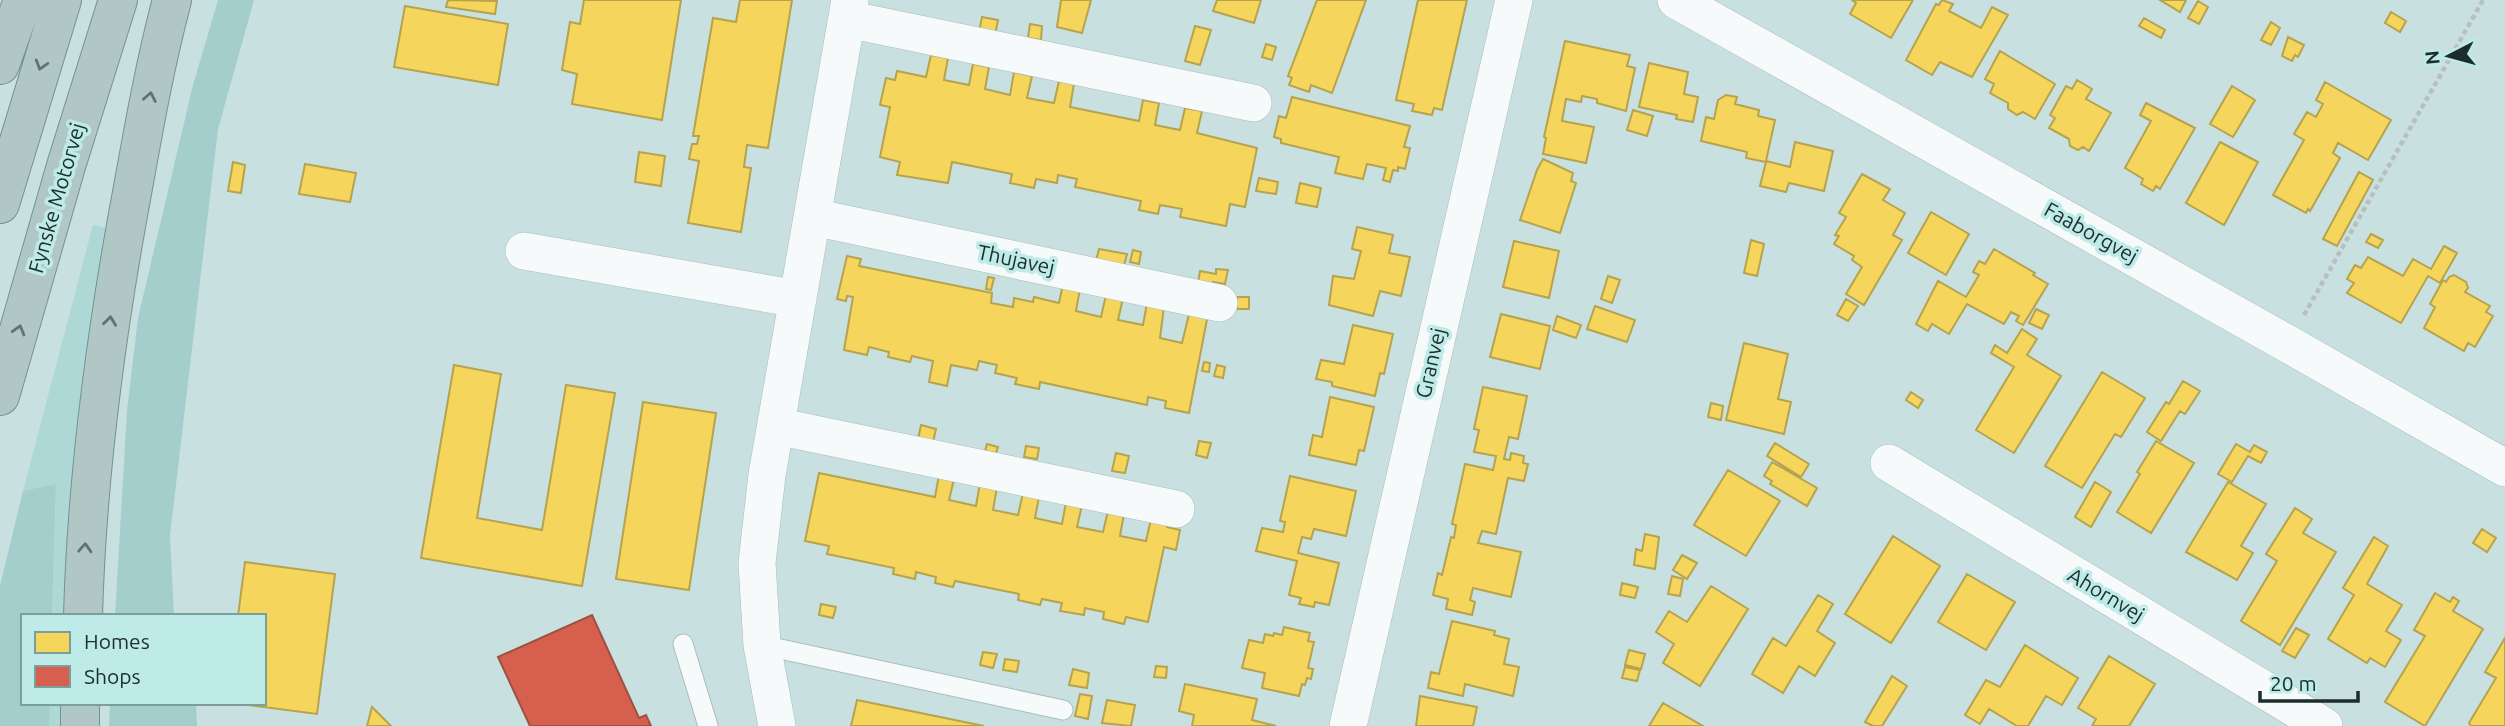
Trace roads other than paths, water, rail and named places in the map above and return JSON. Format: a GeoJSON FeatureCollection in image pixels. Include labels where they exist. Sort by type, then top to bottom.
{"type":"FeatureCollection","features":[{"type":"Feature","properties":{"kind":"highway"},"geometry":{"type":"LineString","coordinates":[[0,65],[23,0]]}},
{"type":"Feature","properties":{"kind":"highway"},"geometry":{"type":"LineString","coordinates":[[0,204],[62,0]]}},
{"type":"Feature","properties":{"kind":"highway","name":"Fynske Motorvej"},"geometry":{"type":"LineString","coordinates":[[0,396],[65,166],[118,0]]}},
{"type":"Feature","properties":{"kind":"highway"},"geometry":{"type":"LineString","coordinates":[[83,614],[85,542],[114,287],[158,51],[172,0]]}},
{"type":"Feature","properties":{"kind":"street","name":"Granvej"},"geometry":{"type":"LineString","coordinates":[[1348,726],[1514,0]]}},
{"type":"Feature","properties":{"kind":"street","name":"Faaborgvej"},"geometry":{"type":"LineString","coordinates":[[1676,0],[2505,468]]}},
{"type":"Feature","properties":{"kind":"street"},"geometry":{"type":"LineString","coordinates":[[777,726],[761,645],[757,563],[767,475],[849,10],[1253,103]]}},
{"type":"Feature","properties":{"kind":"street","name":"Thujavej"},"geometry":{"type":"LineString","coordinates":[[813,217],[1219,303]]}},
{"type":"Feature","properties":{"kind":"street"},"geometry":{"type":"LineString","coordinates":[[524,251],[798,299]]}},
{"type":"Feature","properties":{"kind":"street"},"geometry":{"type":"LineString","coordinates":[[776,426],[1176,509]]}},
{"type":"Feature","properties":{"kind":"street","name":"Ahornvej"},"geometry":{"type":"LineString","coordinates":[[1889,463],[2324,726]]}},
{"type":"Feature","properties":{"kind":"lane"},"geometry":{"type":"LineString","coordinates":[[683,644],[708,726]]}},
{"type":"Feature","properties":{"kind":"lane"},"geometry":{"type":"LineString","coordinates":[[761,645],[1063,710]]}}]}
